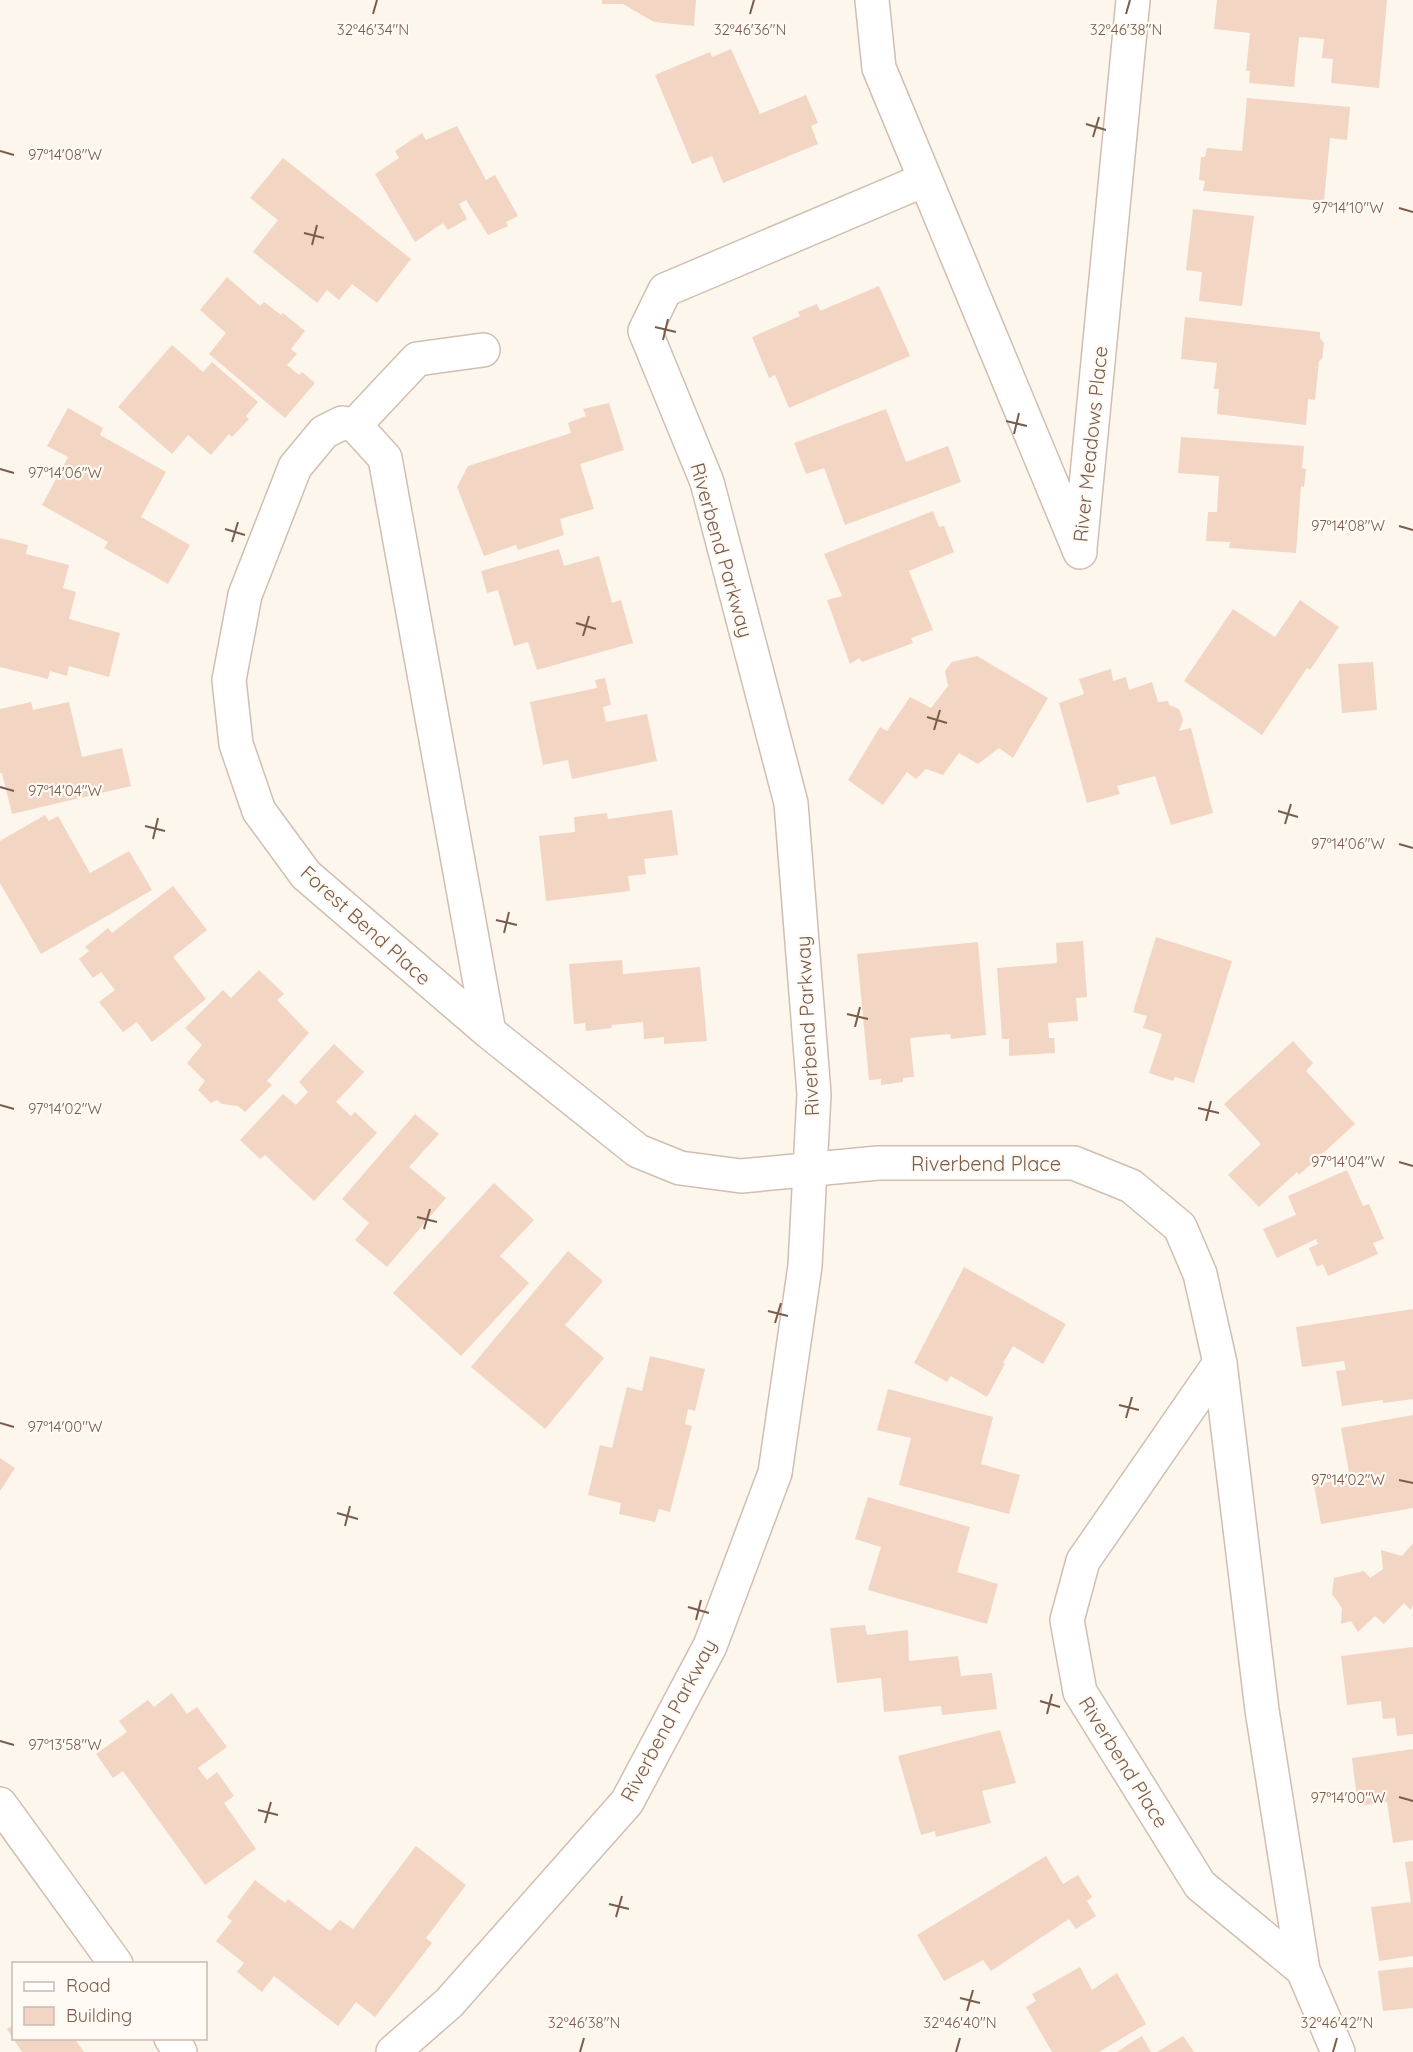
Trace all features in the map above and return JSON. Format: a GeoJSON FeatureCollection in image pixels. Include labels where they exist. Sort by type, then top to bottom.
{"type":"FeatureCollection","features":[{"type":"Feature","properties":{"kind":"street","name":"River Meadows Place"},"geometry":{"type":"LineString","coordinates":[[872,0],[879,68],[1080,552],[1133,0]]}},
{"type":"Feature","properties":{"kind":"street","name":"Riverbend Parkway"},"geometry":{"type":"LineString","coordinates":[[393,2052],[449,2003],[627,1802],[710,1646],[775,1473],[805,1266],[814,1094],[791,804],[707,482],[645,331],[665,290],[924,180]]}},
{"type":"Feature","properties":{"kind":"street"},"geometry":{"type":"LineString","coordinates":[[483,350],[417,359],[355,424],[385,458],[489,1032]]}},
{"type":"Feature","properties":{"kind":"street","name":"Forest Bend Place"},"geometry":{"type":"LineString","coordinates":[[355,424],[342,423],[324,432],[296,467],[245,596],[230,680],[236,744],[259,811],[306,875],[489,1032],[639,1151],[680,1168],[741,1176],[810,1170]]}},
{"type":"Feature","properties":{"kind":"street","name":"Riverbend Place"},"geometry":{"type":"LineString","coordinates":[[810,1170],[878,1163],[1074,1163],[1131,1186],[1180,1227],[1200,1274],[1220,1363],[1262,1710],[1303,1970],[1338,2052]]}},
{"type":"Feature","properties":{"kind":"street","name":"Riverbend Place"},"geometry":{"type":"LineString","coordinates":[[1220,1363],[1083,1561],[1067,1620],[1080,1692],[1200,1885],[1303,1970]]}},
{"type":"Feature","properties":{"kind":"street"},"geometry":{"type":"LineString","coordinates":[[0,1804],[115,1962]]}},
{"type":"Feature","properties":{"kind":"building"},"geometry":{"type":"Polygon","coordinates":[[[602,0],[696,0],[694,26],[654,22],[623,4],[602,4],[602,0]]]}},
{"type":"Feature","properties":{"kind":"building"},"geometry":{"type":"Polygon","coordinates":[[[1217,0],[1387,0],[1379,88],[1331,83],[1333,59],[1322,58],[1324,39],[1299,37],[1294,87],[1249,83],[1250,71],[1246,71],[1250,33],[1214,29],[1217,0]]]}},
{"type":"Feature","properties":{"kind":"building"},"geometry":{"type":"Polygon","coordinates":[[[731,49],[760,114],[806,95],[818,123],[811,126],[818,144],[723,183],[712,156],[692,164],[655,75],[710,52],[712,57],[731,49]]]}},
{"type":"Feature","properties":{"kind":"building"},"geometry":{"type":"Polygon","coordinates":[[[1247,98],[1350,107],[1347,140],[1330,138],[1324,201],[1203,191],[1205,181],[1199,180],[1201,157],[1205,157],[1207,148],[1242,151],[1247,98]]]}},
{"type":"Feature","properties":{"kind":"building"},"geometry":{"type":"Polygon","coordinates":[[[457,126],[486,180],[495,175],[518,216],[506,222],[508,226],[488,235],[466,200],[459,204],[467,219],[448,230],[443,223],[415,242],[375,174],[399,158],[395,151],[422,133],[426,140],[457,126]]]}},
{"type":"Feature","properties":{"kind":"building"},"geometry":{"type":"Polygon","coordinates":[[[283,158],[411,259],[377,303],[352,284],[339,300],[327,290],[317,303],[253,252],[278,220],[250,198],[283,158]]]}},
{"type":"Feature","properties":{"kind":"building"},"geometry":{"type":"Polygon","coordinates":[[[1193,209],[1254,216],[1242,306],[1199,301],[1202,272],[1186,270],[1193,209]]]}},
{"type":"Feature","properties":{"kind":"building"},"geometry":{"type":"Polygon","coordinates":[[[227,277],[260,306],[264,302],[281,315],[283,313],[305,331],[291,349],[297,354],[287,365],[299,375],[302,372],[315,383],[285,418],[209,354],[226,333],[200,310],[227,277]]]}},
{"type":"Feature","properties":{"kind":"building"},"geometry":{"type":"Polygon","coordinates":[[[879,286],[910,356],[789,408],[775,375],[769,378],[752,337],[800,316],[798,312],[817,304],[820,311],[879,286]]]}},
{"type":"Feature","properties":{"kind":"building"},"geometry":{"type":"Polygon","coordinates":[[[1185,317],[1320,332],[1320,338],[1324,343],[1322,359],[1319,361],[1315,400],[1308,399],[1306,425],[1217,414],[1219,389],[1214,389],[1217,363],[1181,359],[1185,317]]]}},
{"type":"Feature","properties":{"kind":"building"},"geometry":{"type":"Polygon","coordinates":[[[172,345],[203,372],[212,362],[258,402],[246,416],[249,419],[232,437],[229,434],[211,455],[188,435],[172,454],[118,407],[172,345]]]}},
{"type":"Feature","properties":{"kind":"building"},"geometry":{"type":"Polygon","coordinates":[[[609,403],[624,450],[580,464],[594,509],[560,519],[564,535],[518,550],[516,545],[484,556],[457,487],[468,466],[571,433],[568,423],[586,416],[583,409],[609,403]]]}},
{"type":"Feature","properties":{"kind":"building"},"geometry":{"type":"Polygon","coordinates":[[[68,408],[103,428],[100,435],[166,472],[141,517],[190,545],[168,584],[104,548],[108,542],[42,505],[68,457],[47,446],[68,408]]]}},
{"type":"Feature","properties":{"kind":"building"},"geometry":{"type":"Polygon","coordinates":[[[886,409],[906,462],[948,446],[961,482],[845,525],[824,468],[806,474],[794,443],[886,409]]]}},
{"type":"Feature","properties":{"kind":"building"},"geometry":{"type":"Polygon","coordinates":[[[1181,437],[1304,446],[1302,468],[1306,469],[1304,487],[1301,486],[1296,553],[1229,548],[1230,542],[1206,541],[1208,512],[1217,512],[1219,476],[1178,473],[1181,437]]]}},
{"type":"Feature","properties":{"kind":"building"},"geometry":{"type":"Polygon","coordinates":[[[933,511],[939,527],[944,526],[954,552],[909,571],[933,630],[911,638],[913,643],[862,662],[859,658],[850,664],[827,600],[842,596],[824,554],[933,511]]]}},
{"type":"Feature","properties":{"kind":"building"},"geometry":{"type":"Polygon","coordinates":[[[0,538],[28,545],[26,554],[69,565],[63,588],[76,592],[69,619],[120,633],[109,677],[69,666],[67,676],[50,671],[48,679],[0,667],[0,538]]]}},
{"type":"Feature","properties":{"kind":"building"},"geometry":{"type":"Polygon","coordinates":[[[559,549],[564,566],[599,556],[612,603],[621,600],[633,643],[537,670],[528,642],[514,646],[498,590],[487,593],[481,571],[559,549]]]}},
{"type":"Feature","properties":{"kind":"building"},"geometry":{"type":"Polygon","coordinates":[[[1300,600],[1339,627],[1310,670],[1307,668],[1262,735],[1184,681],[1233,609],[1275,637],[1300,600]]]}},
{"type":"Feature","properties":{"kind":"building"},"geometry":{"type":"Polygon","coordinates":[[[977,656],[1048,698],[1013,758],[999,748],[978,764],[959,753],[943,775],[926,769],[916,779],[907,772],[883,805],[848,780],[880,727],[887,731],[910,697],[931,708],[948,686],[945,671],[952,662],[977,656]]]}},
{"type":"Feature","properties":{"kind":"building"},"geometry":{"type":"Polygon","coordinates":[[[1373,662],[1377,710],[1342,713],[1338,664],[1373,662]]]}},
{"type":"Feature","properties":{"kind":"building"},"geometry":{"type":"Polygon","coordinates":[[[1111,669],[1113,681],[1126,677],[1129,690],[1152,682],[1158,702],[1168,701],[1169,705],[1179,709],[1183,720],[1179,731],[1191,728],[1213,813],[1171,825],[1155,776],[1117,786],[1120,794],[1087,803],[1059,703],[1084,694],[1079,679],[1111,669]]]}},
{"type":"Feature","properties":{"kind":"building"},"geometry":{"type":"Polygon","coordinates":[[[605,678],[611,705],[603,707],[606,722],[647,714],[657,761],[572,779],[568,760],[543,765],[530,702],[597,688],[595,680],[605,678]]]}},
{"type":"Feature","properties":{"kind":"building"},"geometry":{"type":"Polygon","coordinates":[[[31,702],[33,710],[69,702],[82,757],[122,748],[131,786],[12,814],[2,773],[0,773],[0,709],[31,702]]]}},
{"type":"Feature","properties":{"kind":"building"},"geometry":{"type":"Polygon","coordinates":[[[672,810],[678,855],[644,859],[646,874],[628,876],[630,891],[546,901],[539,836],[575,832],[574,817],[607,813],[608,819],[672,810]]]}},
{"type":"Feature","properties":{"kind":"building"},"geometry":{"type":"Polygon","coordinates":[[[45,815],[49,821],[58,816],[90,873],[129,851],[152,890],[41,954],[0,883],[0,841],[45,815]]]}},
{"type":"Feature","properties":{"kind":"building"},"geometry":{"type":"Polygon","coordinates":[[[173,886],[207,930],[173,957],[206,999],[152,1042],[137,1022],[123,1032],[99,1002],[115,990],[101,972],[93,978],[79,959],[89,951],[85,947],[108,928],[112,933],[173,886]]]}},
{"type":"Feature","properties":{"kind":"building"},"geometry":{"type":"Polygon","coordinates":[[[1156,937],[1232,961],[1194,1083],[1175,1077],[1173,1081],[1149,1073],[1162,1034],[1143,1028],[1147,1016],[1133,1012],[1156,937]]]}},
{"type":"Feature","properties":{"kind":"building"},"geometry":{"type":"Polygon","coordinates":[[[1083,941],[1087,997],[1076,998],[1078,1021],[1048,1023],[1049,1038],[1054,1038],[1055,1053],[1009,1056],[1009,1039],[1002,1039],[997,968],[1057,963],[1056,943],[1083,941]]]}},
{"type":"Feature","properties":{"kind":"building"},"geometry":{"type":"Polygon","coordinates":[[[978,942],[986,1035],[951,1039],[950,1034],[910,1038],[914,1077],[903,1078],[903,1082],[881,1085],[881,1079],[869,1080],[857,954],[978,942]]]}},
{"type":"Feature","properties":{"kind":"building"},"geometry":{"type":"Polygon","coordinates":[[[622,960],[623,974],[700,967],[707,1041],[664,1044],[664,1037],[644,1039],[643,1022],[611,1025],[612,1028],[586,1031],[585,1023],[574,1024],[569,964],[622,960]]]}},
{"type":"Feature","properties":{"kind":"building"},"geometry":{"type":"Polygon","coordinates":[[[259,970],[284,994],[277,1000],[309,1033],[267,1081],[272,1085],[245,1112],[238,1106],[222,1104],[217,1100],[211,1103],[198,1090],[205,1081],[187,1063],[202,1045],[185,1028],[223,990],[231,998],[259,970]]]}},
{"type":"Feature","properties":{"kind":"building"},"geometry":{"type":"Polygon","coordinates":[[[1293,1041],[1313,1063],[1306,1071],[1355,1124],[1299,1175],[1297,1172],[1259,1207],[1228,1175],[1261,1144],[1224,1104],[1293,1041]]]}},
{"type":"Feature","properties":{"kind":"building"},"geometry":{"type":"Polygon","coordinates":[[[334,1044],[364,1072],[336,1102],[351,1116],[355,1112],[377,1133],[314,1201],[265,1155],[260,1159],[240,1140],[283,1094],[296,1105],[308,1092],[299,1082],[334,1044]]]}},
{"type":"Feature","properties":{"kind":"building"},"geometry":{"type":"Polygon","coordinates":[[[415,1114],[439,1134],[409,1167],[446,1198],[387,1267],[355,1240],[369,1223],[342,1199],[415,1114]]]}},
{"type":"Feature","properties":{"kind":"building"},"geometry":{"type":"Polygon","coordinates":[[[1347,1170],[1363,1206],[1369,1204],[1384,1239],[1373,1243],[1378,1254],[1328,1276],[1323,1264],[1317,1267],[1309,1248],[1318,1244],[1316,1239],[1277,1258],[1263,1229],[1296,1215],[1288,1196],[1347,1170]]]}},
{"type":"Feature","properties":{"kind":"building"},"geometry":{"type":"Polygon","coordinates":[[[494,1183],[534,1220],[500,1256],[529,1283],[461,1356],[393,1293],[494,1183]]]}},
{"type":"Feature","properties":{"kind":"building"},"geometry":{"type":"Polygon","coordinates":[[[568,1251],[603,1281],[565,1325],[604,1358],[545,1429],[471,1367],[568,1251]]]}},
{"type":"Feature","properties":{"kind":"building"},"geometry":{"type":"Polygon","coordinates":[[[964,1267],[1066,1324],[1043,1364],[1013,1346],[987,1397],[951,1376],[947,1382],[914,1363],[964,1267]]]}},
{"type":"Feature","properties":{"kind":"building"},"geometry":{"type":"Polygon","coordinates":[[[1413,1309],[1413,1399],[1383,1403],[1383,1400],[1342,1406],[1336,1371],[1346,1370],[1344,1361],[1302,1367],[1296,1327],[1413,1309]]]}},
{"type":"Feature","properties":{"kind":"building"},"geometry":{"type":"Polygon","coordinates":[[[650,1356],[705,1369],[695,1411],[688,1409],[685,1424],[692,1426],[670,1512],[659,1509],[655,1522],[619,1514],[621,1503],[588,1495],[600,1445],[612,1448],[627,1387],[642,1391],[650,1356]]]}},
{"type":"Feature","properties":{"kind":"building"},"geometry":{"type":"Polygon","coordinates":[[[888,1389],[993,1417],[981,1464],[1020,1475],[1009,1514],[899,1485],[911,1438],[877,1430],[888,1389]]]}},
{"type":"Feature","properties":{"kind":"building"},"geometry":{"type":"Polygon","coordinates":[[[1413,1415],[1413,1508],[1321,1524],[1314,1485],[1350,1478],[1341,1428],[1413,1415]]]}},
{"type":"Feature","properties":{"kind":"building"},"geometry":{"type":"Polygon","coordinates":[[[0,1458],[15,1468],[0,1491],[0,1458]]]}},
{"type":"Feature","properties":{"kind":"building"},"geometry":{"type":"Polygon","coordinates":[[[868,1497],[970,1527],[957,1572],[998,1584],[987,1624],[868,1590],[881,1547],[855,1539],[868,1497]]]}},
{"type":"Feature","properties":{"kind":"building"},"geometry":{"type":"Polygon","coordinates":[[[1413,1543],[1413,1604],[1411,1610],[1404,1603],[1384,1624],[1375,1616],[1358,1632],[1351,1621],[1341,1624],[1342,1608],[1332,1594],[1334,1578],[1364,1571],[1370,1578],[1383,1569],[1381,1550],[1402,1556],[1413,1543]]]}},
{"type":"Feature","properties":{"kind":"building"},"geometry":{"type":"Polygon","coordinates":[[[865,1625],[867,1635],[908,1630],[909,1661],[958,1656],[961,1676],[992,1673],[997,1709],[942,1715],[941,1706],[884,1712],[881,1678],[837,1683],[830,1628],[865,1625]]]}},
{"type":"Feature","properties":{"kind":"building"},"geometry":{"type":"Polygon","coordinates":[[[1413,1647],[1413,1734],[1397,1736],[1395,1718],[1383,1719],[1381,1701],[1347,1705],[1341,1656],[1413,1647]]]}},
{"type":"Feature","properties":{"kind":"building"},"geometry":{"type":"Polygon","coordinates":[[[172,1693],[187,1714],[197,1707],[227,1747],[198,1768],[207,1780],[217,1772],[234,1796],[224,1803],[256,1849],[205,1885],[123,1771],[113,1778],[96,1754],[127,1732],[119,1721],[148,1700],[154,1707],[172,1693]]]}},
{"type":"Feature","properties":{"kind":"building"},"geometry":{"type":"Polygon","coordinates":[[[1000,1730],[1016,1783],[982,1791],[991,1823],[936,1837],[935,1831],[921,1835],[898,1756],[1000,1730]]]}},
{"type":"Feature","properties":{"kind":"building"},"geometry":{"type":"Polygon","coordinates":[[[1413,1749],[1413,1840],[1393,1843],[1387,1802],[1358,1806],[1352,1758],[1413,1749]]]}},
{"type":"Feature","properties":{"kind":"building"},"geometry":{"type":"Polygon","coordinates":[[[416,1846],[466,1885],[426,1938],[432,1943],[375,2017],[356,2002],[338,2026],[274,1976],[262,1992],[237,1972],[244,1963],[216,1941],[232,1921],[227,1917],[255,1880],[285,1903],[288,1899],[330,1931],[340,1920],[353,1929],[416,1846]]]}},
{"type":"Feature","properties":{"kind":"building"},"geometry":{"type":"Polygon","coordinates":[[[1046,1856],[1063,1884],[1078,1875],[1092,1897],[1087,1901],[1096,1916],[1076,1929],[1069,1919],[991,1971],[983,1960],[944,1981],[917,1935],[1046,1856]]]}},
{"type":"Feature","properties":{"kind":"building"},"geometry":{"type":"Polygon","coordinates":[[[1413,1861],[1413,1956],[1379,1961],[1371,1907],[1411,1902],[1405,1862],[1413,1861]]]}},
{"type":"Feature","properties":{"kind":"building"},"geometry":{"type":"Polygon","coordinates":[[[1080,1967],[1092,1990],[1117,1973],[1146,2024],[1099,2052],[1052,2052],[1026,2007],[1036,2001],[1032,1994],[1080,1967]]]}},
{"type":"Feature","properties":{"kind":"building"},"geometry":{"type":"Polygon","coordinates":[[[1413,1967],[1413,2008],[1383,2011],[1378,1971],[1413,1967]]]}},
{"type":"Feature","properties":{"kind":"building"},"geometry":{"type":"Polygon","coordinates":[[[12,2026],[12,2037],[7,2029],[12,2026]]]}},
{"type":"Feature","properties":{"kind":"building"},"geometry":{"type":"Polygon","coordinates":[[[1142,2036],[1151,2052],[1117,2052],[1132,2042],[1142,2036]]]}},
{"type":"Feature","properties":{"kind":"building"},"geometry":{"type":"Polygon","coordinates":[[[1183,2036],[1194,2052],[1157,2052],[1183,2036]]]}},
{"type":"Feature","properties":{"kind":"building"},"geometry":{"type":"Polygon","coordinates":[[[14,2040],[75,2040],[84,2052],[22,2052],[14,2040]]]}}]}
